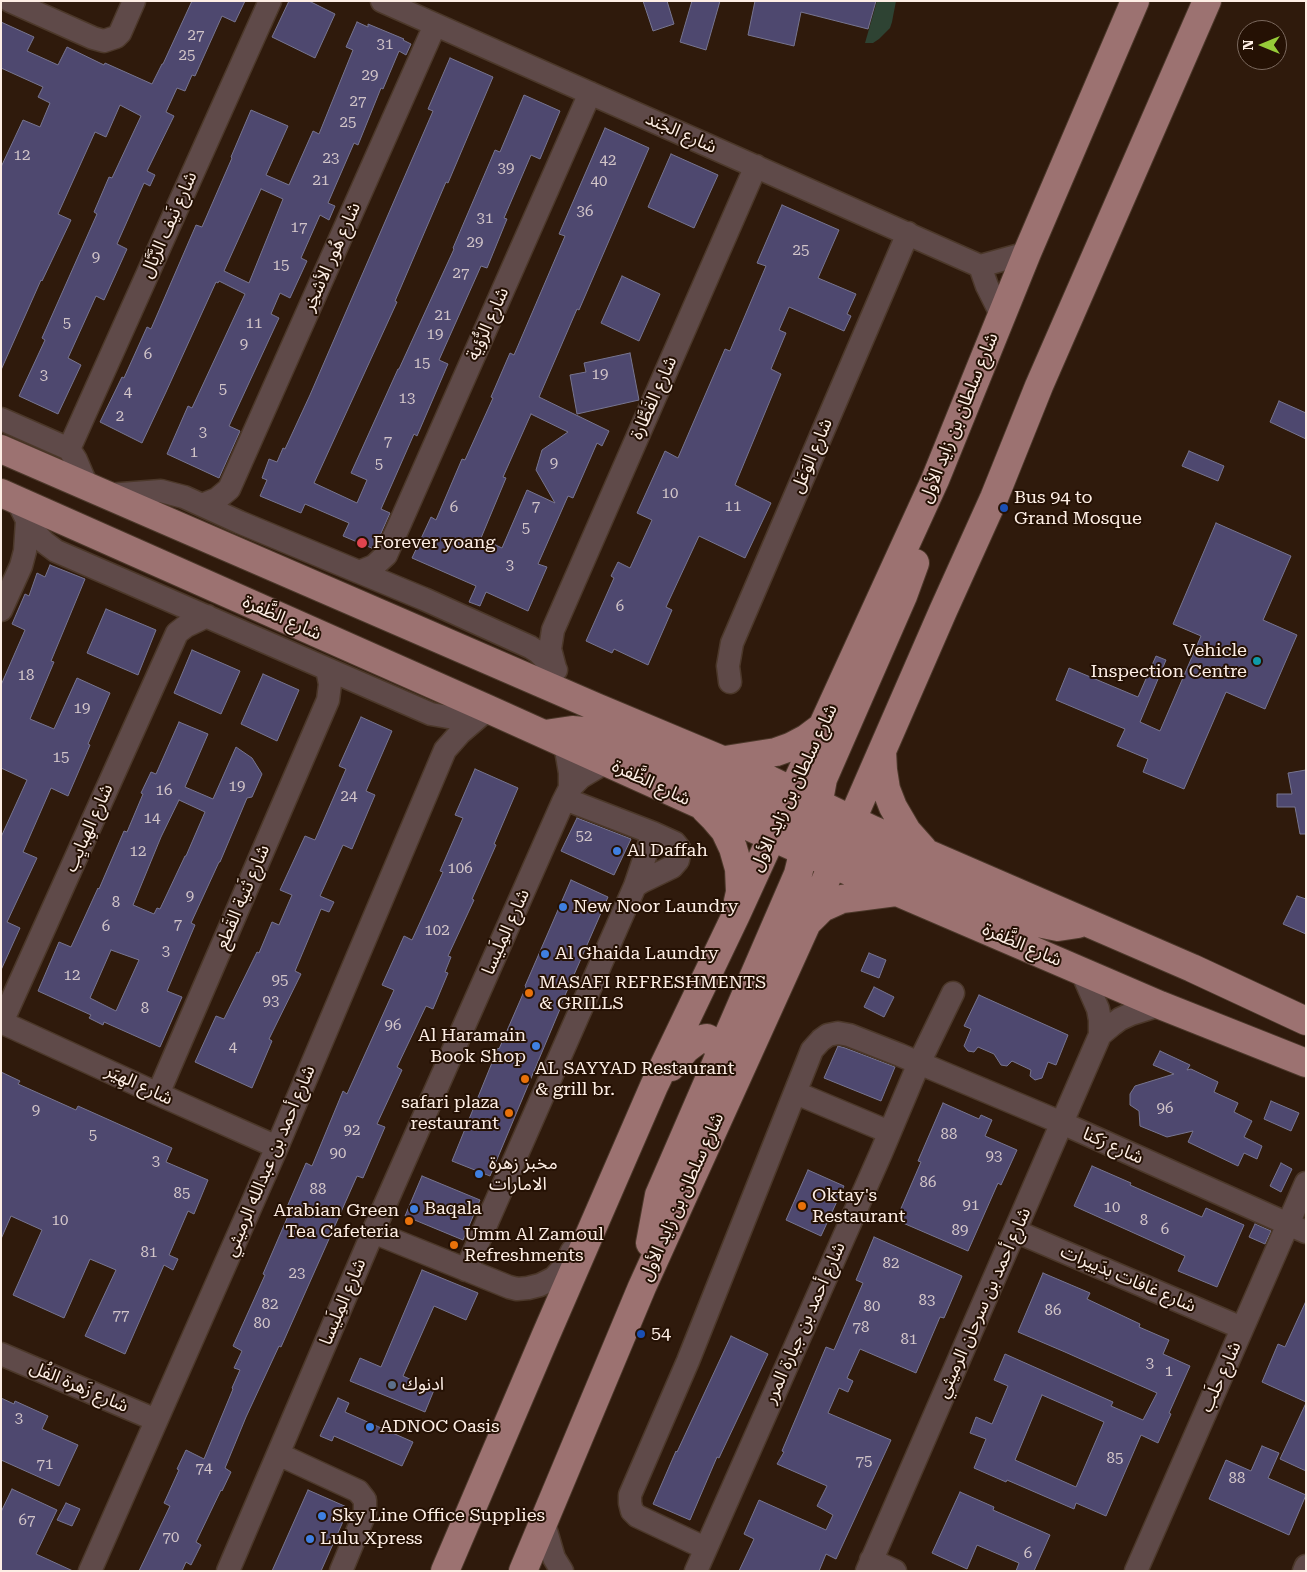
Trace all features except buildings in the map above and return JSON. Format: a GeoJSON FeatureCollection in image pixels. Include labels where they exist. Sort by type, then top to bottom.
{"type":"FeatureCollection","features":[{"type":"Feature","properties":{"kind":"main road","name":"شارع سلطان بن زايد الأول"},"geometry":{"type":"LineString","coordinates":[[523,1571],[642,1286],[807,923],[810,827],[822,726],[935,480],[1001,314],[1135,1]]}},
{"type":"Feature","properties":{"kind":"main road","name":"شارع سلطان بن زايد الأول"},"geometry":{"type":"LineString","coordinates":[[445,1571],[654,1086],[736,914],[810,827],[882,751],[942,611],[994,498],[1039,386],[1207,1]]}},
{"type":"Feature","properties":{"kind":"main road","name":"شارع الظَّفرة"},"geometry":{"type":"LineString","coordinates":[[1,449],[572,697],[725,760],[810,827],[898,892],[1160,1005],[1306,1063]]}},
{"type":"Feature","properties":{"kind":"main road"},"geometry":{"type":"LineString","coordinates":[[642,1286],[659,1196],[719,1053],[798,874],[823,779],[903,596],[925,532],[935,480]]}},
{"type":"Feature","properties":{"kind":"main road","name":"شارع الظَّفرة"},"geometry":{"type":"LineString","coordinates":[[15,505],[482,714],[555,739],[700,805],[926,852],[1192,968],[1306,1021]]}},
{"type":"Feature","properties":{"kind":"main road"},"geometry":{"type":"LineString","coordinates":[[903,596],[906,604],[919,614],[935,615],[942,611]]}},
{"type":"Feature","properties":{"kind":"main road"},"geometry":{"type":"LineString","coordinates":[[725,760],[776,752],[807,738],[822,726]]}},
{"type":"Feature","properties":{"kind":"main road"},"geometry":{"type":"LineString","coordinates":[[555,739],[572,730],[596,732],[810,827],[1038,923],[1058,927],[1087,923]]}},
{"type":"Feature","properties":{"kind":"main road"},"geometry":{"type":"LineString","coordinates":[[882,751],[886,789],[893,807],[907,831],[926,852]]}},
{"type":"Feature","properties":{"kind":"main road"},"geometry":{"type":"LineString","coordinates":[[700,805],[724,831],[733,848],[739,870],[740,892],[736,914]]}},
{"type":"Feature","properties":{"kind":"main road"},"geometry":{"type":"LineString","coordinates":[[807,923],[822,908],[842,899],[898,892]]}},
{"type":"Feature","properties":{"kind":"main road"},"geometry":{"type":"LineString","coordinates":[[654,1086],[686,1049],[698,1040],[708,1038],[716,1043],[719,1053]]}},
{"type":"Feature","properties":{"kind":"street"},"geometry":{"type":"LineString","coordinates":[[10,1],[93,38],[104,41],[116,37],[120,33],[134,1]]}},
{"type":"Feature","properties":{"kind":"street","name":"شارع نَيف الرَّيَّال"},"geometry":{"type":"LineString","coordinates":[[69,449],[270,1]]}},
{"type":"Feature","properties":{"kind":"street","name":"شارع الجُند"},"geometry":{"type":"LineString","coordinates":[[382,1],[980,266]]}},
{"type":"Feature","properties":{"kind":"street","name":"شارع هُور الأشخِر"},"geometry":{"type":"LineString","coordinates":[[229,489],[436,25]]}},
{"type":"Feature","properties":{"kind":"street","name":"شارع الرُّؤية"},"geometry":{"type":"LineString","coordinates":[[386,555],[590,93]]}},
{"type":"Feature","properties":{"kind":"street","name":"شارع القَطَّارة"},"geometry":{"type":"LineString","coordinates":[[555,668],[550,649],[552,630],[756,166]]}},
{"type":"Feature","properties":{"kind":"street","name":"شارع الوَعَل"},"geometry":{"type":"LineString","coordinates":[[730,682],[728,666],[732,643],[908,233]]}},
{"type":"Feature","properties":{"kind":"street"},"geometry":{"type":"LineString","coordinates":[[1001,314],[987,286],[980,266],[1027,253]]}},
{"type":"Feature","properties":{"kind":"street"},"geometry":{"type":"LineString","coordinates":[[1,419],[69,449],[97,491]]}},
{"type":"Feature","properties":{"kind":"street"},"geometry":{"type":"LineString","coordinates":[[202,505],[217,499],[229,489],[239,522]]}},
{"type":"Feature","properties":{"kind":"street","name":"شارع الظَّفرة"},"geometry":{"type":"LineString","coordinates":[[97,491],[161,491],[173,493],[394,587],[530,647],[555,668],[572,697]]}},
{"type":"Feature","properties":{"kind":"street"},"geometry":{"type":"LineString","coordinates":[[15,505],[31,528],[44,542],[56,551],[431,714],[454,718],[482,714]]}},
{"type":"Feature","properties":{"kind":"street"},"geometry":{"type":"LineString","coordinates":[[1,610],[21,566],[26,544],[15,505]]}},
{"type":"Feature","properties":{"kind":"street"},"geometry":{"type":"LineString","coordinates":[[21,566],[44,554],[56,551]]}},
{"type":"Feature","properties":{"kind":"street"},"geometry":{"type":"LineString","coordinates":[[358,572],[374,566],[386,555]]}},
{"type":"Feature","properties":{"kind":"street"},"geometry":{"type":"LineString","coordinates":[[386,555],[394,587]]}},
{"type":"Feature","properties":{"kind":"street"},"geometry":{"type":"LineString","coordinates":[[165,597],[177,633],[186,626],[207,616]]}},
{"type":"Feature","properties":{"kind":"street"},"geometry":{"type":"LineString","coordinates":[[511,638],[533,638],[552,630]]}},
{"type":"Feature","properties":{"kind":"street","name":"شارع الهِبايِب"},"geometry":{"type":"LineString","coordinates":[[2,1022],[177,633]]}},
{"type":"Feature","properties":{"kind":"street","name":"شارع ثَنية القَطع"},"geometry":{"type":"LineString","coordinates":[[158,1094],[328,700],[330,684],[327,668]]}},
{"type":"Feature","properties":{"kind":"street"},"geometry":{"type":"LineString","coordinates":[[328,700],[348,687],[364,684]]}},
{"type":"Feature","properties":{"kind":"street"},"geometry":{"type":"LineString","coordinates":[[431,714],[440,731],[445,750]]}},
{"type":"Feature","properties":{"kind":"street","name":"شارع أحمد بن عبدالله الرميثي"},"geometry":{"type":"LineString","coordinates":[[90,1571],[277,1146],[445,750],[460,733],[482,714]]}},
{"type":"Feature","properties":{"kind":"street","name":"شارع المِلَيسا"},"geometry":{"type":"LineString","coordinates":[[228,1571],[373,1232],[567,793],[570,773],[555,739]]}},
{"type":"Feature","properties":{"kind":"street","name":"شارع المِلَيسا"},"geometry":{"type":"LineString","coordinates":[[567,793],[582,777],[606,762]]}},
{"type":"Feature","properties":{"kind":"street"},"geometry":{"type":"LineString","coordinates":[[567,793],[653,832],[674,843],[679,848],[678,860],[672,866],[635,886]]}},
{"type":"Feature","properties":{"kind":"street"},"geometry":{"type":"LineString","coordinates":[[466,1270],[635,886],[653,832]]}},
{"type":"Feature","properties":{"kind":"street","name":"شارع أحمد بن سرحان الرميثي"},"geometry":{"type":"LineString","coordinates":[[869,1566],[1100,1035],[1098,1009],[1081,970]]}},
{"type":"Feature","properties":{"kind":"street","name":"شارع أحمد بن جبارة المرر"},"geometry":{"type":"LineString","coordinates":[[696,1571],[919,1063],[953,993]]}},
{"type":"Feature","properties":{"kind":"street"},"geometry":{"type":"LineString","coordinates":[[1277,1009],[1293,1008],[1306,1004]]}},
{"type":"Feature","properties":{"kind":"street","name":"شارع أحمد بن سرحان الرميثي"},"geometry":{"type":"LineString","coordinates":[[1100,1035],[1120,1019],[1160,1005]]}},
{"type":"Feature","properties":{"kind":"street","name":"شارع الهِيَر"},"geometry":{"type":"LineString","coordinates":[[2,1022],[158,1094],[277,1146]]}},
{"type":"Feature","properties":{"kind":"street","name":"شارع رَكنا"},"geometry":{"type":"LineString","coordinates":[[706,1548],[637,1516],[632,1511],[630,1495],[688,1361],[812,1050],[828,1035],[849,1035],[919,1063],[1062,1123],[1297,1227]]}},
{"type":"Feature","properties":{"kind":"street"},"geometry":{"type":"LineString","coordinates":[[796,1093],[889,1132]]}},
{"type":"Feature","properties":{"kind":"street"},"geometry":{"type":"LineString","coordinates":[[373,1232],[509,1287],[528,1288],[540,1285],[554,1278],[564,1268],[601,1192],[620,1165]]}},
{"type":"Feature","properties":{"kind":"street","name":"شارع حلَب"},"geometry":{"type":"LineString","coordinates":[[1136,1571],[1242,1328],[1297,1227],[1306,1183]]}},
{"type":"Feature","properties":{"kind":"street","name":"شارع غافات بدَييرات"},"geometry":{"type":"LineString","coordinates":[[1015,1231],[1242,1328]]}},
{"type":"Feature","properties":{"kind":"street","name":"شارع زَهرة الفُل"},"geometry":{"type":"LineString","coordinates":[[1,1354],[156,1420]]}},
{"type":"Feature","properties":{"kind":"street"},"geometry":{"type":"LineString","coordinates":[[278,1454],[358,1491],[365,1500],[365,1513],[341,1571]]}},
{"type":"Feature","properties":{"kind":"street"},"geometry":{"type":"LineString","coordinates":[[544,1524],[554,1558],[562,1571]]}},
{"type":"Feature","properties":{"kind":"street"},"geometry":{"type":"LineString","coordinates":[[869,1566],[895,1571]]}},
{"type":"Feature","properties":{"kind":"street"},"geometry":{"type":"LineString","coordinates":[[1304,1571],[1306,1566]]}},
{"type":"Feature","properties":{"kind":"green space"},"geometry":{"type":"Polygon","coordinates":[[[877,1],[896,1],[892,22],[890,28],[879,39],[873,43],[865,43],[877,1]]]}},
{"type":"Feature","properties":{"kind":"place","name":"Bus 94 to Grand Mosque"},"geometry":{"type":"Point","coordinates":[1004,508]}},
{"type":"Feature","properties":{"kind":"place","name":"Forever yoang"},"geometry":{"type":"Point","coordinates":[362,543]}},
{"type":"Feature","properties":{"kind":"place","name":"Vehicle Inspection Centre"},"geometry":{"type":"Point","coordinates":[1257,661]}},
{"type":"Feature","properties":{"kind":"place","name":"Al Daffah"},"geometry":{"type":"Point","coordinates":[617,851]}},
{"type":"Feature","properties":{"kind":"place","name":"New Noor Laundry"},"geometry":{"type":"Point","coordinates":[563,907]}},
{"type":"Feature","properties":{"kind":"place","name":"Al Ghaida Laundry"},"geometry":{"type":"Point","coordinates":[545,954]}},
{"type":"Feature","properties":{"kind":"place","name":"MASAFI REFRESHMENTS & GRILLS"},"geometry":{"type":"Point","coordinates":[529,993]}},
{"type":"Feature","properties":{"kind":"place","name":"Al Haramain Book Shop"},"geometry":{"type":"Point","coordinates":[536,1046]}},
{"type":"Feature","properties":{"kind":"place","name":"AL SAYYAD Restaurant & grill br."},"geometry":{"type":"Point","coordinates":[525,1079]}},
{"type":"Feature","properties":{"kind":"place","name":"safari plaza restaurant"},"geometry":{"type":"Point","coordinates":[509,1113]}},
{"type":"Feature","properties":{"kind":"place","name":"مخبز زهرة الامارات"},"geometry":{"type":"Point","coordinates":[479,1174]}},
{"type":"Feature","properties":{"kind":"place","name":"Oktay's Restaurant"},"geometry":{"type":"Point","coordinates":[802,1206]}},
{"type":"Feature","properties":{"kind":"place","name":"Baqala"},"geometry":{"type":"Point","coordinates":[414,1209]}},
{"type":"Feature","properties":{"kind":"place","name":"Arabian Green Tea Cafeteria"},"geometry":{"type":"Point","coordinates":[409,1221]}},
{"type":"Feature","properties":{"kind":"place","name":"Umm Al Zamoul Refreshments"},"geometry":{"type":"Point","coordinates":[454,1245]}},
{"type":"Feature","properties":{"kind":"place","name":"54"},"geometry":{"type":"Point","coordinates":[641,1334]}},
{"type":"Feature","properties":{"kind":"place","name":"ادنوك"},"geometry":{"type":"Point","coordinates":[392,1385]}},
{"type":"Feature","properties":{"kind":"place","name":"ADNOC Oasis"},"geometry":{"type":"Point","coordinates":[370,1427]}},
{"type":"Feature","properties":{"kind":"place","name":"Sky Line Office Supplies"},"geometry":{"type":"Point","coordinates":[322,1516]}},
{"type":"Feature","properties":{"kind":"place","name":"Lulu Xpress"},"geometry":{"type":"Point","coordinates":[310,1539]}}]}
